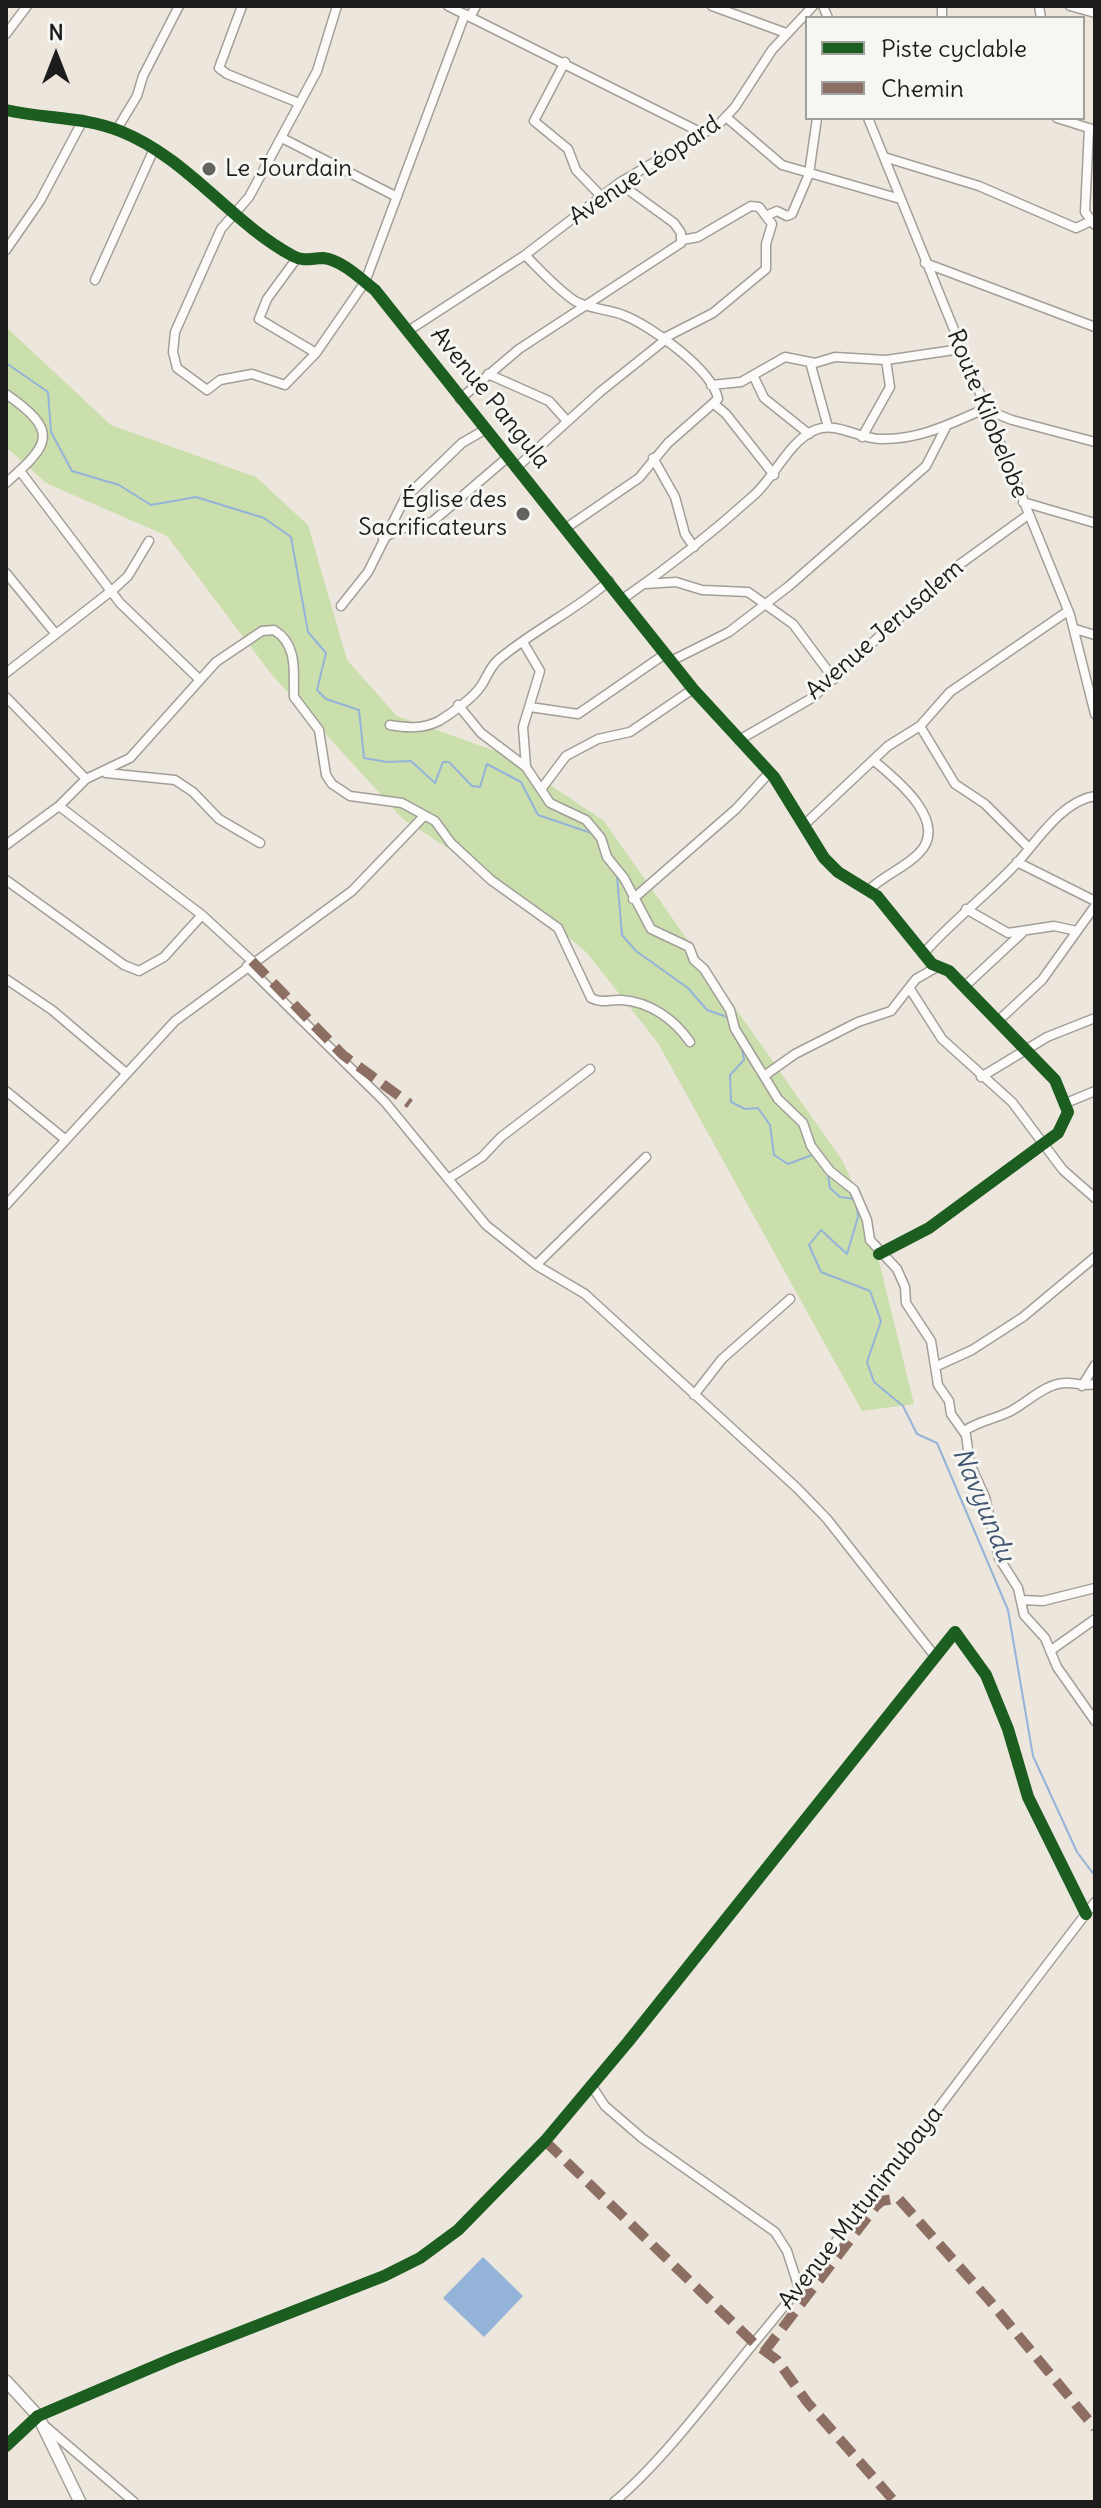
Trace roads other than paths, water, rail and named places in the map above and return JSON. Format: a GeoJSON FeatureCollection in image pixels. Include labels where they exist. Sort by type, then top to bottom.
{"type":"FeatureCollection","features":[{"type":"Feature","properties":{"kind":"main road"},"geometry":{"type":"LineString","coordinates":[[6,2381],[41,2421],[80,2502]]}},
{"type":"Feature","properties":{"kind":"street"},"geometry":{"type":"LineString","coordinates":[[6,34],[27,6]]}},
{"type":"Feature","properties":{"kind":"street"},"geometry":{"type":"LineString","coordinates":[[117,129],[134,101],[143,76],[179,6]]}},
{"type":"Feature","properties":{"kind":"street"},"geometry":{"type":"LineString","coordinates":[[242,6],[219,68],[299,103]]}},
{"type":"Feature","properties":{"kind":"street"},"geometry":{"type":"LineString","coordinates":[[337,6],[317,71],[249,197],[221,229],[177,326],[172,345],[177,368],[207,390],[220,380],[252,374],[285,385],[316,353],[365,282],[467,16],[476,6]]}},
{"type":"Feature","properties":{"kind":"street"},"geometry":{"type":"LineString","coordinates":[[448,6],[702,133]]}},
{"type":"Feature","properties":{"kind":"street"},"geometry":{"type":"LineString","coordinates":[[712,6],[786,33]]}},
{"type":"Feature","properties":{"kind":"street","name":"Avenue Léopard"},"geometry":{"type":"LineString","coordinates":[[408,331],[525,255],[619,183],[683,148],[726,117],[786,33],[813,6]]}},
{"type":"Feature","properties":{"kind":"street"},"geometry":{"type":"LineString","coordinates":[[1070,6],[1095,13]]}},
{"type":"Feature","properties":{"kind":"street"},"geometry":{"type":"LineString","coordinates":[[565,62],[534,121],[568,149],[576,170],[601,196]]}},
{"type":"Feature","properties":{"kind":"street","name":"Avenue Pangula"},"geometry":{"type":"LineString","coordinates":[[6,110],[83,120],[117,129],[154,149],[201,185],[231,214],[297,258],[328,260],[365,282],[386,302],[460,399],[624,598],[693,689],[784,790],[831,866],[869,890]]}},
{"type":"Feature","properties":{"kind":"street"},"geometry":{"type":"LineString","coordinates":[[726,117],[756,140],[773,160],[809,174],[897,198]]}},
{"type":"Feature","properties":{"kind":"street"},"geometry":{"type":"LineString","coordinates":[[6,250],[40,201],[83,120]]}},
{"type":"Feature","properties":{"kind":"street"},"geometry":{"type":"LineString","coordinates":[[768,215],[777,211],[791,215],[809,174],[817,120]]}},
{"type":"Feature","properties":{"kind":"street","name":"Route Kilobelobe"},"geometry":{"type":"LineString","coordinates":[[869,120],[897,198],[1075,629],[1095,714]]}},
{"type":"Feature","properties":{"kind":"street"},"geometry":{"type":"LineString","coordinates":[[884,157],[906,161],[979,186],[1076,228],[1092,224],[1085,212],[1092,129],[1063,120]]}},
{"type":"Feature","properties":{"kind":"street"},"geometry":{"type":"LineString","coordinates":[[282,138],[397,197]]}},
{"type":"Feature","properties":{"kind":"street"},"geometry":{"type":"LineString","coordinates":[[95,280],[154,149]]}},
{"type":"Feature","properties":{"kind":"street"},"geometry":{"type":"LineString","coordinates":[[619,183],[674,223],[682,240]]}},
{"type":"Feature","properties":{"kind":"street"},"geometry":{"type":"LineString","coordinates":[[516,468],[664,339],[713,313],[766,269],[766,244],[772,224],[759,207],[747,207],[698,237],[682,240]]}},
{"type":"Feature","properties":{"kind":"street"},"geometry":{"type":"LineString","coordinates":[[460,399],[488,374],[584,305],[679,246],[682,240]]}},
{"type":"Feature","properties":{"kind":"street"},"geometry":{"type":"LineString","coordinates":[[525,255],[566,294],[584,305],[624,315],[664,339],[711,385],[717,395],[713,403],[653,458],[639,478],[566,528]]}},
{"type":"Feature","properties":{"kind":"street"},"geometry":{"type":"LineString","coordinates":[[297,258],[267,299],[259,319],[316,353]]}},
{"type":"Feature","properties":{"kind":"street"},"geometry":{"type":"LineString","coordinates":[[925,263],[1095,327]]}},
{"type":"Feature","properties":{"kind":"street"},"geometry":{"type":"LineString","coordinates":[[711,385],[735,384],[754,377],[779,359],[810,362],[835,357],[886,360],[961,349]]}},
{"type":"Feature","properties":{"kind":"street"},"geometry":{"type":"LineString","coordinates":[[862,437],[890,387],[886,360]]}},
{"type":"Feature","properties":{"kind":"street"},"geometry":{"type":"LineString","coordinates":[[810,362],[828,427]]}},
{"type":"Feature","properties":{"kind":"street"},"geometry":{"type":"LineString","coordinates":[[488,374],[549,401],[567,421]]}},
{"type":"Feature","properties":{"kind":"street"},"geometry":{"type":"LineString","coordinates":[[754,377],[764,398],[809,434]]}},
{"type":"Feature","properties":{"kind":"street"},"geometry":{"type":"LineString","coordinates":[[6,394],[37,420],[44,437],[41,450],[6,483]]}},
{"type":"Feature","properties":{"kind":"street"},"geometry":{"type":"LineString","coordinates":[[713,403],[726,414],[774,475]]}},
{"type":"Feature","properties":{"kind":"street"},"geometry":{"type":"LineString","coordinates":[[624,598],[694,547],[774,475],[809,434],[828,427],[862,437],[902,439],[946,426],[984,409],[1012,420],[1095,442]]}},
{"type":"Feature","properties":{"kind":"street"},"geometry":{"type":"LineString","coordinates":[[530,707],[578,714],[668,658],[729,632],[915,477],[926,466],[946,426]]}},
{"type":"Feature","properties":{"kind":"street"},"geometry":{"type":"LineString","coordinates":[[341,606],[368,572],[405,498],[462,443],[486,429]]}},
{"type":"Feature","properties":{"kind":"street"},"geometry":{"type":"LineString","coordinates":[[382,539],[400,529],[432,522],[508,457]]}},
{"type":"Feature","properties":{"kind":"street"},"geometry":{"type":"LineString","coordinates":[[653,458],[675,497],[685,534],[694,547]]}},
{"type":"Feature","properties":{"kind":"street"},"geometry":{"type":"LineString","coordinates":[[20,471],[109,591],[199,679]]}},
{"type":"Feature","properties":{"kind":"street"},"geometry":{"type":"LineString","coordinates":[[1023,502],[1095,523]]}},
{"type":"Feature","properties":{"kind":"street","name":"Avenue Jerusalem"},"geometry":{"type":"LineString","coordinates":[[739,740],[812,698],[952,570],[1028,515]]}},
{"type":"Feature","properties":{"kind":"street"},"geometry":{"type":"LineString","coordinates":[[6,673],[128,576],[149,541]]}},
{"type":"Feature","properties":{"kind":"street"},"geometry":{"type":"LineString","coordinates":[[6,573],[55,633]]}},
{"type":"Feature","properties":{"kind":"street"},"geometry":{"type":"LineString","coordinates":[[390,725],[406,728],[430,725],[476,692],[493,665],[550,620],[584,603],[609,581]]}},
{"type":"Feature","properties":{"kind":"street"},"geometry":{"type":"LineString","coordinates":[[644,584],[676,582],[702,590],[738,589],[793,624],[834,679]]}},
{"type":"Feature","properties":{"kind":"street"},"geometry":{"type":"LineString","coordinates":[[804,825],[873,760],[920,726],[950,692],[1068,611]]}},
{"type":"Feature","properties":{"kind":"street"},"geometry":{"type":"LineString","coordinates":[[1075,629],[1095,635]]}},
{"type":"Feature","properties":{"kind":"street"},"geometry":{"type":"LineString","coordinates":[[6,845],[59,806],[86,779],[130,758],[199,679],[227,654],[262,631],[277,632],[292,656],[297,677],[294,697],[319,730],[328,780],[344,794],[402,803],[435,821],[451,843],[491,880],[558,928],[591,998],[601,1002],[623,1000],[654,1010],[676,1025],[690,1042]]}},
{"type":"Feature","properties":{"kind":"street"},"geometry":{"type":"LineString","coordinates":[[523,642],[540,671],[523,727],[526,767]]}},
{"type":"Feature","properties":{"kind":"street"},"geometry":{"type":"LineString","coordinates":[[542,788],[566,756],[598,739],[630,732],[693,689]]}},
{"type":"Feature","properties":{"kind":"street"},"geometry":{"type":"LineString","coordinates":[[6,697],[86,779]]}},
{"type":"Feature","properties":{"kind":"street"},"geometry":{"type":"LineString","coordinates":[[458,705],[481,733],[526,767],[550,803],[586,820],[601,838],[607,857],[624,878],[651,929],[689,947],[694,960],[704,969],[730,1010],[735,1029],[764,1076],[789,1112],[803,1123],[814,1152],[830,1171],[854,1190],[867,1220],[870,1240],[879,1254],[897,1269],[905,1287],[906,1303],[927,1334],[937,1366],[938,1385],[949,1401],[951,1414],[964,1431],[970,1464],[985,1497],[999,1558],[1013,1578],[1024,1615],[1045,1638],[1050,1651],[1095,1721]]}},
{"type":"Feature","properties":{"kind":"street"},"geometry":{"type":"LineString","coordinates":[[920,726],[955,784],[985,804],[1028,847]]}},
{"type":"Feature","properties":{"kind":"street"},"geometry":{"type":"LineString","coordinates":[[873,760],[901,786],[928,820],[930,832],[921,852],[869,890],[923,954],[937,967],[949,971],[1055,1080],[1066,1103],[1065,1123],[1044,1144],[929,1228],[879,1254]]}},
{"type":"Feature","properties":{"kind":"street"},"geometry":{"type":"LineString","coordinates":[[101,773],[175,780],[193,792],[219,819],[260,843]]}},
{"type":"Feature","properties":{"kind":"street"},"geometry":{"type":"LineString","coordinates":[[633,899],[736,809],[769,773]]}},
{"type":"Feature","properties":{"kind":"street"},"geometry":{"type":"LineString","coordinates":[[923,954],[1080,799],[1095,796]]}},
{"type":"Feature","properties":{"kind":"street"},"geometry":{"type":"LineString","coordinates":[[59,806],[202,915],[385,1102],[486,1225],[536,1265],[585,1294],[827,1519],[934,1655]]}},
{"type":"Feature","properties":{"kind":"street"},"geometry":{"type":"LineString","coordinates":[[7,1203],[175,1021],[360,884],[424,816]]}},
{"type":"Feature","properties":{"kind":"street"},"geometry":{"type":"LineString","coordinates":[[6,828],[16,837]]}},
{"type":"Feature","properties":{"kind":"street"},"geometry":{"type":"LineString","coordinates":[[998,1021],[1035,988],[1095,904],[1017,862]]}},
{"type":"Feature","properties":{"kind":"street"},"geometry":{"type":"LineString","coordinates":[[6,880],[124,965],[139,971],[164,957],[202,915]]}},
{"type":"Feature","properties":{"kind":"street"},"geometry":{"type":"LineString","coordinates":[[966,909],[996,929],[1008,933],[1054,926],[1077,931]]}},
{"type":"Feature","properties":{"kind":"street"},"geometry":{"type":"LineString","coordinates":[[964,987],[1023,932]]}},
{"type":"Feature","properties":{"kind":"street"},"geometry":{"type":"LineString","coordinates":[[764,1076],[795,1054],[858,1022],[887,1014],[916,979],[937,967]]}},
{"type":"Feature","properties":{"kind":"street"},"geometry":{"type":"LineString","coordinates":[[6,979],[42,1002],[125,1072]]}},
{"type":"Feature","properties":{"kind":"street"},"geometry":{"type":"LineString","coordinates":[[910,989],[942,1039],[1012,1102],[1063,1170],[1095,1198]]}},
{"type":"Feature","properties":{"kind":"street"},"geometry":{"type":"LineString","coordinates":[[981,1077],[1024,1049],[1095,1018]]}},
{"type":"Feature","properties":{"kind":"street"},"geometry":{"type":"LineString","coordinates":[[448,1179],[482,1157],[501,1137],[590,1069]]}},
{"type":"Feature","properties":{"kind":"street"},"geometry":{"type":"LineString","coordinates":[[6,1091],[66,1140]]}},
{"type":"Feature","properties":{"kind":"street"},"geometry":{"type":"LineString","coordinates":[[1066,1103],[1095,1091]]}},
{"type":"Feature","properties":{"kind":"street"},"geometry":{"type":"LineString","coordinates":[[536,1265],[646,1157]]}},
{"type":"Feature","properties":{"kind":"street"},"geometry":{"type":"LineString","coordinates":[[937,1366],[972,1350],[1023,1317],[1095,1257]]}},
{"type":"Feature","properties":{"kind":"street"},"geometry":{"type":"LineString","coordinates":[[694,1395],[722,1359],[790,1299]]}},
{"type":"Feature","properties":{"kind":"street"},"geometry":{"type":"LineString","coordinates":[[1081,1387],[1095,1365]]}},
{"type":"Feature","properties":{"kind":"street"},"geometry":{"type":"LineString","coordinates":[[964,1431],[977,1421],[1010,1412],[1052,1387],[1065,1383],[1081,1387],[1095,1384]]}},
{"type":"Feature","properties":{"kind":"street"},"geometry":{"type":"LineString","coordinates":[[1022,1600],[1043,1601],[1095,1588]]}},
{"type":"Feature","properties":{"kind":"street"},"geometry":{"type":"LineString","coordinates":[[1050,1651],[1095,1619]]}},
{"type":"Feature","properties":{"kind":"street"},"geometry":{"type":"LineString","coordinates":[[6,2446],[41,2421],[174,2358],[384,2276],[420,2258],[458,2230],[545,2141],[955,1632],[986,1675],[1008,1729],[1028,1797],[1086,1914]]}},
{"type":"Feature","properties":{"kind":"street","name":"Avenue Mutunimubaya"},"geometry":{"type":"LineString","coordinates":[[614,2502],[693,2417],[799,2288],[994,2039],[1095,1902]]}},
{"type":"Feature","properties":{"kind":"street"},"geometry":{"type":"LineString","coordinates":[[591,2085],[605,2106],[642,2138],[775,2232],[787,2251],[799,2288]]}},
{"type":"Feature","properties":{"kind":"street"},"geometry":{"type":"LineString","coordinates":[[41,2421],[134,2502]]}},
{"type":"Feature","properties":{"kind":"water"},"geometry":{"type":"Polygon","coordinates":[[[483,2257],[523,2296],[484,2337],[443,2298],[483,2257]]]}},
{"type":"Feature","properties":{"kind":"waterway","name":"Navyundu"},"geometry":{"type":"LineString","coordinates":[[6,363],[48,392],[51,432],[72,471],[119,485],[151,505],[196,497],[264,518],[291,537],[308,632],[326,653],[317,690],[326,699],[359,710],[364,758],[387,762],[411,761],[435,783],[443,762],[449,762],[472,786],[480,787],[487,764],[521,782],[538,815],[594,834]]}},
{"type":"Feature","properties":{"kind":"waterway","name":"Navyundu"},"geometry":{"type":"LineString","coordinates":[[609,851],[617,866]]}},
{"type":"Feature","properties":{"kind":"waterway","name":"Navyundu"},"geometry":{"type":"LineString","coordinates":[[617,876],[622,935],[636,951],[688,988],[707,1010],[730,1018]]}},
{"type":"Feature","properties":{"kind":"waterway","name":"Navyundu"},"geometry":{"type":"LineString","coordinates":[[742,1048],[744,1060],[730,1075],[731,1102],[745,1109],[758,1108],[770,1125],[774,1155],[788,1164],[812,1155]]}},
{"type":"Feature","properties":{"kind":"waterway","name":"Navyundu"},"geometry":{"type":"LineString","coordinates":[[828,1175],[830,1188],[840,1197],[855,1199]]}},
{"type":"Feature","properties":{"kind":"waterway","name":"Navyundu"},"geometry":{"type":"LineString","coordinates":[[857,1208],[858,1217],[847,1254],[821,1230],[809,1245],[821,1272],[870,1291],[881,1321],[867,1362],[874,1382],[903,1406],[917,1434],[937,1443],[1008,1610],[1033,1756],[1077,1852],[1095,1876]]}},
{"type":"Feature","properties":{"kind":"place","name":"Le Jourdain"},"geometry":{"type":"Point","coordinates":[209,169]}},
{"type":"Feature","properties":{"kind":"place","name":"Église des Sacrificateurs"},"geometry":{"type":"Point","coordinates":[523,514]}}]}
